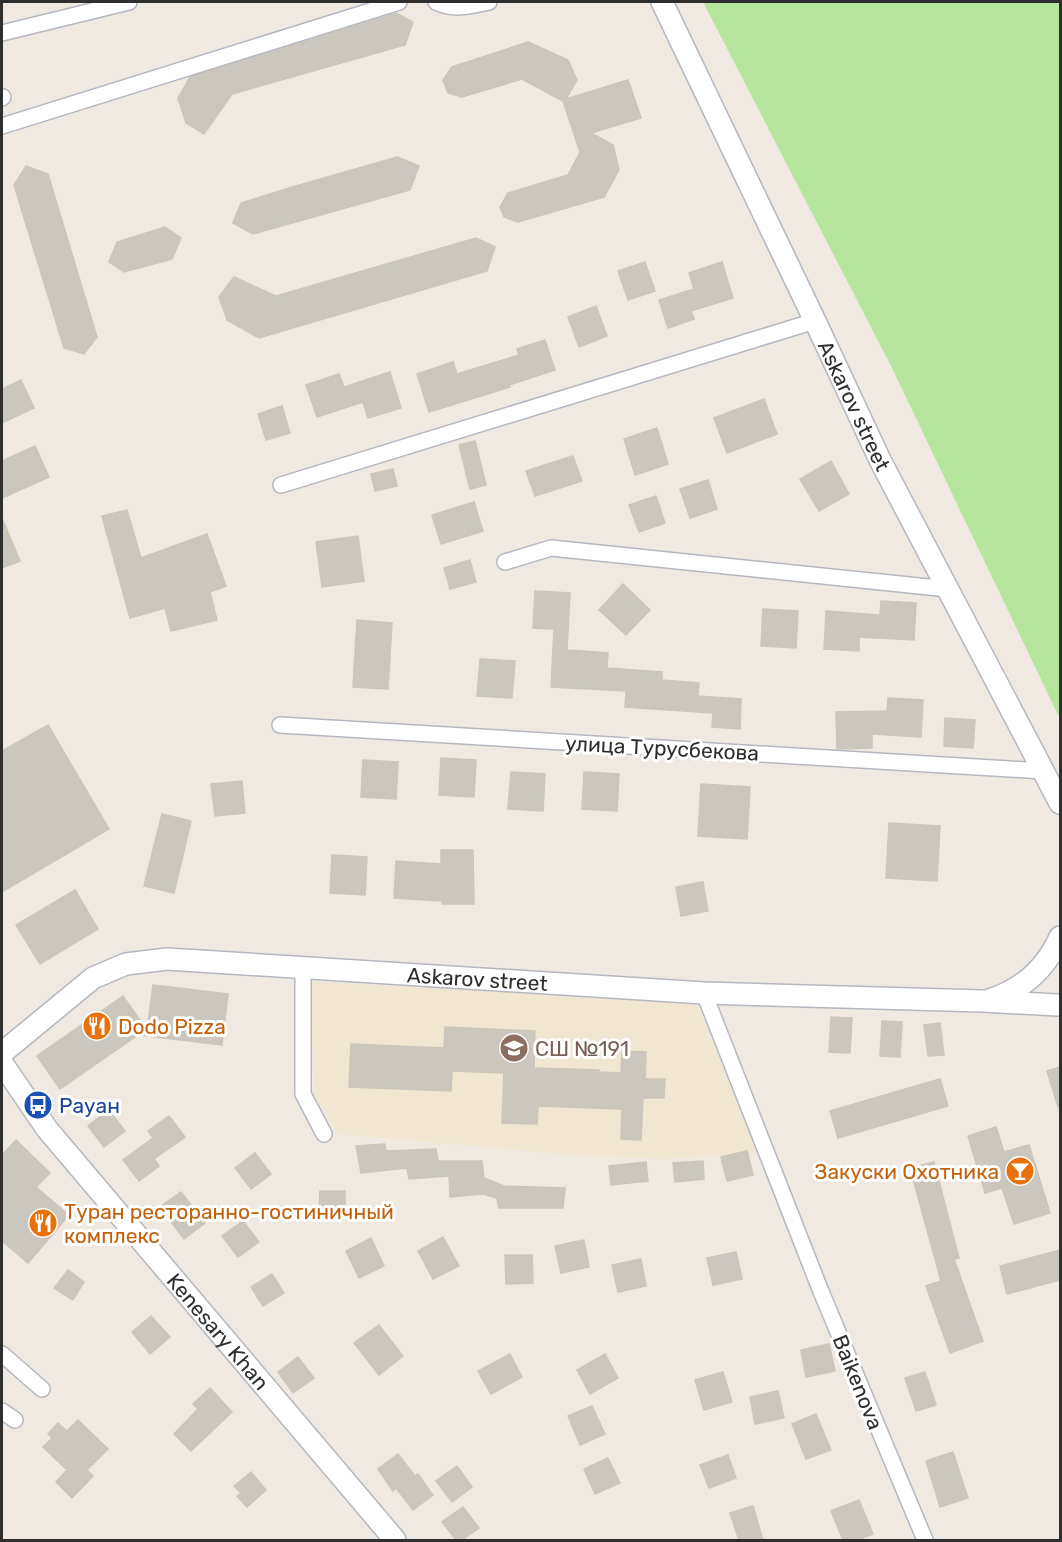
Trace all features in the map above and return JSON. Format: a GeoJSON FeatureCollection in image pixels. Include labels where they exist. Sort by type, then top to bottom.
{"type":"FeatureCollection","features":[{"type":"Feature","properties":{"kind":"street"},"geometry":{"type":"LineString","coordinates":[[2,33],[129,2]]}},
{"type":"Feature","properties":{"kind":"street"},"geometry":{"type":"LineString","coordinates":[[2,124],[399,2]]}},
{"type":"Feature","properties":{"kind":"street"},"geometry":{"type":"LineString","coordinates":[[436,2],[456,8],[489,2]]}},
{"type":"Feature","properties":{"kind":"street","name":"Askarov street"},"geometry":{"type":"LineString","coordinates":[[662,2],[880,459],[1060,803]]}},
{"type":"Feature","properties":{"kind":"street"},"geometry":{"type":"LineString","coordinates":[[281,485],[815,321]]}},
{"type":"Feature","properties":{"kind":"street"},"geometry":{"type":"LineString","coordinates":[[505,562],[551,548],[948,589]]}},
{"type":"Feature","properties":{"kind":"street","name":"улица Турусбекова"},"geometry":{"type":"LineString","coordinates":[[280,725],[1044,771]]}},
{"type":"Feature","properties":{"kind":"street"},"geometry":{"type":"LineString","coordinates":[[982,1001],[1005,995],[1034,976],[1058,943]]}},
{"type":"Feature","properties":{"kind":"street"},"geometry":{"type":"LineString","coordinates":[[1058,943],[1042,977],[1045,996],[1059,1005]]}},
{"type":"Feature","properties":{"kind":"street","name":"Askarov street"},"geometry":{"type":"LineString","coordinates":[[2,1053],[93,978],[126,964],[167,959],[704,993],[1059,1005]]}},
{"type":"Feature","properties":{"kind":"street"},"geometry":{"type":"LineString","coordinates":[[303,968],[303,1094],[324,1134]]}},
{"type":"Feature","properties":{"kind":"street","name":"Baikenova"},"geometry":{"type":"LineString","coordinates":[[704,993],[820,1289],[925,1540]]}},
{"type":"Feature","properties":{"kind":"street","name":"Kenesary Khan"},"geometry":{"type":"LineString","coordinates":[[2,1063],[47,1129],[395,1540]]}},
{"type":"Feature","properties":{"kind":"street"},"geometry":{"type":"LineString","coordinates":[[2,1354],[42,1389]]}},
{"type":"Feature","properties":{"kind":"street"},"geometry":{"type":"LineString","coordinates":[[2,1411],[15,1420]]}},
{"type":"Feature","properties":{"kind":"shaded area","name":"СШ №191"},"geometry":{"type":"Polygon","coordinates":[[[311,982],[696,1001],[759,1154],[662,1159],[582,1156],[338,1134],[314,1095],[311,982]]]}},
{"type":"Feature","properties":{"kind":"green space"},"geometry":{"type":"Polygon","coordinates":[[[703,2],[1060,2],[1060,719],[891,366],[703,2]]]}},
{"type":"Feature","properties":{"kind":"building"},"geometry":{"type":"Polygon","coordinates":[[[396,13],[413,22],[405,45],[232,94],[204,134],[186,123],[178,98],[190,77],[396,13]]]}},
{"type":"Feature","properties":{"kind":"building"},"geometry":{"type":"Polygon","coordinates":[[[528,42],[568,60],[577,80],[566,99],[628,80],[641,118],[591,133],[613,145],[619,170],[604,197],[518,222],[504,217],[500,207],[508,193],[568,175],[580,152],[563,101],[522,79],[462,97],[448,93],[443,80],[452,67],[528,42]]]}},
{"type":"Feature","properties":{"kind":"building"},"geometry":{"type":"Polygon","coordinates":[[[397,157],[419,166],[410,190],[253,234],[233,223],[241,203],[397,157]]]}},
{"type":"Feature","properties":{"kind":"building"},"geometry":{"type":"Polygon","coordinates":[[[26,166],[48,174],[97,337],[84,354],[64,348],[14,185],[26,166]]]}},
{"type":"Feature","properties":{"kind":"building"},"geometry":{"type":"Polygon","coordinates":[[[165,227],[181,238],[172,259],[124,272],[109,262],[117,242],[165,227]]]}},
{"type":"Feature","properties":{"kind":"building"},"geometry":{"type":"Polygon","coordinates":[[[476,238],[495,247],[487,271],[259,338],[227,320],[219,297],[234,277],[276,296],[476,238]]]}},
{"type":"Feature","properties":{"kind":"building"},"geometry":{"type":"Polygon","coordinates":[[[645,262],[655,291],[628,300],[618,271],[645,262]]]}},
{"type":"Feature","properties":{"kind":"building"},"geometry":{"type":"Polygon","coordinates":[[[722,262],[733,298],[691,311],[694,319],[668,328],[659,300],[694,289],[689,273],[722,262]]]}},
{"type":"Feature","properties":{"kind":"building"},"geometry":{"type":"Polygon","coordinates":[[[596,306],[607,336],[579,347],[568,317],[596,306]]]}},
{"type":"Feature","properties":{"kind":"building"},"geometry":{"type":"Polygon","coordinates":[[[545,340],[555,370],[509,385],[510,387],[429,412],[417,374],[453,362],[457,374],[519,355],[517,349],[545,340]]]}},
{"type":"Feature","properties":{"kind":"building"},"geometry":{"type":"Polygon","coordinates":[[[390,372],[401,408],[368,418],[363,402],[317,417],[306,385],[339,374],[344,387],[390,372]]]}},
{"type":"Feature","properties":{"kind":"building"},"geometry":{"type":"Polygon","coordinates":[[[21,380],[34,408],[2,423],[2,389],[21,380]]]}},
{"type":"Feature","properties":{"kind":"building"},"geometry":{"type":"Polygon","coordinates":[[[764,399],[777,434],[727,453],[714,418],[764,399]]]}},
{"type":"Feature","properties":{"kind":"building"},"geometry":{"type":"Polygon","coordinates":[[[282,406],[290,433],[266,440],[258,414],[282,406]]]}},
{"type":"Feature","properties":{"kind":"building"},"geometry":{"type":"Polygon","coordinates":[[[657,428],[668,464],[635,475],[624,439],[657,428]]]}},
{"type":"Feature","properties":{"kind":"building"},"geometry":{"type":"Polygon","coordinates":[[[475,441],[486,485],[470,489],[459,445],[475,441]]]}},
{"type":"Feature","properties":{"kind":"building"},"geometry":{"type":"Polygon","coordinates":[[[35,446],[49,477],[2,498],[2,461],[35,446]]]}},
{"type":"Feature","properties":{"kind":"building"},"geometry":{"type":"Polygon","coordinates":[[[573,456],[582,481],[535,496],[526,471],[573,456]]]}},
{"type":"Feature","properties":{"kind":"building"},"geometry":{"type":"Polygon","coordinates":[[[831,461],[849,494],[819,511],[800,479],[831,461]]]}},
{"type":"Feature","properties":{"kind":"building"},"geometry":{"type":"Polygon","coordinates":[[[393,469],[397,486],[375,491],[371,474],[393,469]]]}},
{"type":"Feature","properties":{"kind":"building"},"geometry":{"type":"Polygon","coordinates":[[[708,480],[717,509],[690,518],[680,489],[708,480]]]}},
{"type":"Feature","properties":{"kind":"building"},"geometry":{"type":"Polygon","coordinates":[[[656,496],[665,523],[639,532],[629,505],[656,496]]]}},
{"type":"Feature","properties":{"kind":"building"},"geometry":{"type":"Polygon","coordinates":[[[474,502],[483,531],[441,544],[432,515],[474,502]]]}},
{"type":"Feature","properties":{"kind":"building"},"geometry":{"type":"Polygon","coordinates":[[[127,510],[141,558],[207,534],[226,586],[210,592],[217,620],[171,631],[165,608],[130,618],[102,516],[127,510]]]}},
{"type":"Feature","properties":{"kind":"building"},"geometry":{"type":"Polygon","coordinates":[[[2,518],[20,561],[2,568],[2,518]]]}},
{"type":"Feature","properties":{"kind":"building"},"geometry":{"type":"Polygon","coordinates":[[[358,536],[364,581],[322,587],[316,542],[358,536]]]}},
{"type":"Feature","properties":{"kind":"building"},"geometry":{"type":"Polygon","coordinates":[[[470,560],[476,582],[450,589],[444,568],[470,560]]]}},
{"type":"Feature","properties":{"kind":"building"},"geometry":{"type":"Polygon","coordinates":[[[623,584],[650,610],[626,635],[599,610],[623,584]]]}},
{"type":"Feature","properties":{"kind":"building"},"geometry":{"type":"Polygon","coordinates":[[[535,591],[570,593],[567,650],[608,653],[607,668],[662,672],[662,680],[699,683],[698,696],[741,699],[740,729],[712,727],[713,713],[625,707],[626,691],[551,687],[554,629],[533,628],[535,591]]]}},
{"type":"Feature","properties":{"kind":"building"},"geometry":{"type":"Polygon","coordinates":[[[881,601],[916,603],[914,640],[859,637],[859,651],[824,649],[826,611],[880,615],[881,601]]]}},
{"type":"Feature","properties":{"kind":"building"},"geometry":{"type":"Polygon","coordinates":[[[763,609],[798,611],[796,648],[761,646],[763,609]]]}},
{"type":"Feature","properties":{"kind":"building"},"geometry":{"type":"Polygon","coordinates":[[[357,620],[392,623],[388,689],[353,687],[357,620]]]}},
{"type":"Feature","properties":{"kind":"building"},"geometry":{"type":"Polygon","coordinates":[[[480,659],[515,661],[512,698],[477,696],[480,659]]]}},
{"type":"Feature","properties":{"kind":"building"},"geometry":{"type":"Polygon","coordinates":[[[888,698],[923,700],[921,737],[872,734],[872,748],[837,749],[836,712],[887,711],[888,698]]]}},
{"type":"Feature","properties":{"kind":"building"},"geometry":{"type":"Polygon","coordinates":[[[945,718],[975,720],[973,748],[944,746],[945,718]]]}},
{"type":"Feature","properties":{"kind":"building"},"geometry":{"type":"Polygon","coordinates":[[[48,725],[109,829],[2,892],[2,751],[48,725]]]}},
{"type":"Feature","properties":{"kind":"building"},"geometry":{"type":"Polygon","coordinates":[[[441,758],[476,760],[474,797],[439,795],[441,758]]]}},
{"type":"Feature","properties":{"kind":"building"},"geometry":{"type":"Polygon","coordinates":[[[363,760],[398,762],[396,799],[361,797],[363,760]]]}},
{"type":"Feature","properties":{"kind":"building"},"geometry":{"type":"Polygon","coordinates":[[[511,772],[545,774],[543,811],[508,809],[511,772]]]}},
{"type":"Feature","properties":{"kind":"building"},"geometry":{"type":"Polygon","coordinates":[[[584,772],[619,774],[617,811],[582,809],[584,772]]]}},
{"type":"Feature","properties":{"kind":"building"},"geometry":{"type":"Polygon","coordinates":[[[242,781],[245,813],[215,816],[211,784],[242,781]]]}},
{"type":"Feature","properties":{"kind":"building"},"geometry":{"type":"Polygon","coordinates":[[[701,784],[750,787],[747,839],[698,836],[701,784]]]}},
{"type":"Feature","properties":{"kind":"building"},"geometry":{"type":"Polygon","coordinates":[[[162,814],[191,821],[174,893],[144,886],[162,814]]]}},
{"type":"Feature","properties":{"kind":"building"},"geometry":{"type":"Polygon","coordinates":[[[889,823],[940,826],[937,881],[886,878],[889,823]]]}},
{"type":"Feature","properties":{"kind":"building"},"geometry":{"type":"Polygon","coordinates":[[[441,850],[473,850],[474,904],[442,904],[442,901],[394,898],[396,861],[441,864],[441,850]]]}},
{"type":"Feature","properties":{"kind":"building"},"geometry":{"type":"Polygon","coordinates":[[[332,855],[367,857],[365,895],[330,893],[332,855]]]}},
{"type":"Feature","properties":{"kind":"building"},"geometry":{"type":"Polygon","coordinates":[[[703,882],[708,911],[681,916],[676,887],[703,882]]]}},
{"type":"Feature","properties":{"kind":"building"},"geometry":{"type":"Polygon","coordinates":[[[75,890],[98,929],[40,964],[16,925],[75,890]]]}},
{"type":"Feature","properties":{"kind":"building"},"geometry":{"type":"Polygon","coordinates":[[[153,985],[228,994],[222,1045],[138,1035],[60,1089],[37,1056],[123,996],[147,1030],[153,985]]]}},
{"type":"Feature","properties":{"kind":"building"},"geometry":{"type":"Polygon","coordinates":[[[831,1017],[852,1018],[850,1053],[829,1052],[831,1017]]]}},
{"type":"Feature","properties":{"kind":"building"},"geometry":{"type":"Polygon","coordinates":[[[882,1021],[902,1022],[900,1057],[880,1056],[882,1021]]]}},
{"type":"Feature","properties":{"kind":"building"},"geometry":{"type":"Polygon","coordinates":[[[940,1023],[944,1055],[928,1056],[924,1025],[940,1023]]]}},
{"type":"Feature","properties":{"kind":"building","name":"СШ №191"},"geometry":{"type":"Polygon","coordinates":[[[445,1027],[535,1031],[534,1068],[621,1073],[622,1051],[646,1052],[645,1079],[665,1079],[664,1098],[643,1098],[641,1140],[621,1139],[622,1109],[538,1106],[537,1124],[502,1123],[504,1073],[452,1071],[451,1091],[349,1087],[351,1044],[444,1048],[445,1027]]]}},
{"type":"Feature","properties":{"kind":"building"},"geometry":{"type":"Polygon","coordinates":[[[1060,1067],[1060,1107],[1058,1107],[1047,1071],[1060,1067]]]}},
{"type":"Feature","properties":{"kind":"building"},"geometry":{"type":"Polygon","coordinates":[[[940,1079],[948,1106],[838,1138],[830,1111],[940,1079]]]}},
{"type":"Feature","properties":{"kind":"building"},"geometry":{"type":"Polygon","coordinates":[[[109,1110],[125,1131],[104,1147],[88,1126],[109,1110]]]}},
{"type":"Feature","properties":{"kind":"building"},"geometry":{"type":"Polygon","coordinates":[[[169,1116],[185,1137],[154,1159],[159,1166],[139,1181],[123,1160],[153,1138],[148,1131],[169,1116]]]}},
{"type":"Feature","properties":{"kind":"building"},"geometry":{"type":"Polygon","coordinates":[[[996,1127],[1004,1152],[1029,1145],[1050,1213],[1014,1224],[1002,1188],[985,1193],[968,1136],[996,1127]]]}},
{"type":"Feature","properties":{"kind":"building"},"geometry":{"type":"Polygon","coordinates":[[[16,1140],[50,1173],[36,1187],[69,1215],[28,1263],[2,1241],[2,1155],[16,1140]]]}},
{"type":"Feature","properties":{"kind":"building"},"geometry":{"type":"Polygon","coordinates":[[[385,1144],[386,1151],[436,1149],[438,1161],[482,1161],[484,1178],[504,1186],[565,1188],[563,1208],[499,1208],[497,1198],[483,1194],[450,1197],[449,1176],[409,1179],[407,1168],[361,1173],[356,1146],[385,1144]]]}},
{"type":"Feature","properties":{"kind":"building"},"geometry":{"type":"Polygon","coordinates":[[[747,1151],[753,1175],[727,1181],[721,1157],[747,1151]]]}},
{"type":"Feature","properties":{"kind":"building"},"geometry":{"type":"Polygon","coordinates":[[[255,1153],[271,1174],[251,1189],[235,1168],[255,1153]]]}},
{"type":"Feature","properties":{"kind":"building"},"geometry":{"type":"Polygon","coordinates":[[[703,1161],[704,1179],[675,1182],[673,1163],[703,1161]]]}},
{"type":"Feature","properties":{"kind":"building"},"geometry":{"type":"Polygon","coordinates":[[[646,1162],[648,1181],[611,1185],[609,1166],[646,1162]]]}},
{"type":"Feature","properties":{"kind":"building"},"geometry":{"type":"Polygon","coordinates":[[[934,1162],[959,1258],[954,1259],[983,1341],[950,1353],[926,1286],[941,1281],[910,1168],[934,1162]]]}},
{"type":"Feature","properties":{"kind":"building"},"geometry":{"type":"Polygon","coordinates":[[[320,1191],[345,1191],[345,1216],[319,1216],[320,1191]]]}},
{"type":"Feature","properties":{"kind":"building"},"geometry":{"type":"Polygon","coordinates":[[[181,1192],[205,1223],[184,1239],[160,1207],[181,1192]]]}},
{"type":"Feature","properties":{"kind":"building"},"geometry":{"type":"Polygon","coordinates":[[[243,1221],[259,1242],[238,1257],[222,1236],[243,1221]]]}},
{"type":"Feature","properties":{"kind":"building"},"geometry":{"type":"Polygon","coordinates":[[[443,1237],[459,1266],[433,1279],[418,1251],[443,1237]]]}},
{"type":"Feature","properties":{"kind":"building"},"geometry":{"type":"Polygon","coordinates":[[[371,1238],[384,1266],[359,1278],[346,1251],[371,1238]]]}},
{"type":"Feature","properties":{"kind":"building"},"geometry":{"type":"Polygon","coordinates":[[[584,1240],[589,1267],[561,1273],[555,1246],[584,1240]]]}},
{"type":"Feature","properties":{"kind":"building"},"geometry":{"type":"Polygon","coordinates":[[[1060,1250],[1060,1280],[1007,1294],[1000,1266],[1060,1250]]]}},
{"type":"Feature","properties":{"kind":"building"},"geometry":{"type":"Polygon","coordinates":[[[736,1252],[742,1279],[713,1285],[707,1258],[736,1252]]]}},
{"type":"Feature","properties":{"kind":"building"},"geometry":{"type":"Polygon","coordinates":[[[505,1255],[532,1255],[533,1283],[506,1284],[505,1255]]]}},
{"type":"Feature","properties":{"kind":"building"},"geometry":{"type":"Polygon","coordinates":[[[641,1259],[646,1286],[618,1292],[612,1265],[641,1259]]]}},
{"type":"Feature","properties":{"kind":"building"},"geometry":{"type":"Polygon","coordinates":[[[68,1270],[84,1282],[73,1300],[54,1288],[68,1270]]]}},
{"type":"Feature","properties":{"kind":"building"},"geometry":{"type":"Polygon","coordinates":[[[272,1274],[284,1293],[263,1306],[251,1287],[272,1274]]]}},
{"type":"Feature","properties":{"kind":"building"},"geometry":{"type":"Polygon","coordinates":[[[151,1316],[170,1337],[150,1354],[132,1332],[151,1316]]]}},
{"type":"Feature","properties":{"kind":"building"},"geometry":{"type":"Polygon","coordinates":[[[379,1325],[403,1356],[379,1375],[354,1343],[379,1325]]]}},
{"type":"Feature","properties":{"kind":"building"},"geometry":{"type":"Polygon","coordinates":[[[829,1344],[835,1371],[806,1377],[801,1350],[829,1344]]]}},
{"type":"Feature","properties":{"kind":"building"},"geometry":{"type":"Polygon","coordinates":[[[510,1354],[522,1377],[491,1394],[478,1371],[510,1354]]]}},
{"type":"Feature","properties":{"kind":"building"},"geometry":{"type":"Polygon","coordinates":[[[605,1354],[618,1378],[590,1394],[577,1370],[605,1354]]]}},
{"type":"Feature","properties":{"kind":"building"},"geometry":{"type":"Polygon","coordinates":[[[298,1357],[314,1378],[293,1393],[278,1372],[298,1357]]]}},
{"type":"Feature","properties":{"kind":"building"},"geometry":{"type":"Polygon","coordinates":[[[723,1372],[732,1402],[704,1410],[695,1380],[723,1372]]]}},
{"type":"Feature","properties":{"kind":"building"},"geometry":{"type":"Polygon","coordinates":[[[925,1372],[936,1405],[916,1411],[905,1378],[925,1372]]]}},
{"type":"Feature","properties":{"kind":"building"},"geometry":{"type":"Polygon","coordinates":[[[210,1388],[232,1412],[191,1451],[174,1434],[198,1409],[193,1404],[210,1388]]]}},
{"type":"Feature","properties":{"kind":"building"},"geometry":{"type":"Polygon","coordinates":[[[778,1391],[784,1418],[755,1424],[750,1397],[778,1391]]]}},
{"type":"Feature","properties":{"kind":"building"},"geometry":{"type":"Polygon","coordinates":[[[592,1406],[605,1434],[580,1445],[568,1416],[592,1406]]]}},
{"type":"Feature","properties":{"kind":"building"},"geometry":{"type":"Polygon","coordinates":[[[816,1414],[831,1450],[806,1459],[792,1424],[816,1414]]]}},
{"type":"Feature","properties":{"kind":"building"},"geometry":{"type":"Polygon","coordinates":[[[78,1420],[108,1449],[87,1470],[93,1476],[72,1498],[56,1482],[67,1470],[43,1447],[52,1438],[48,1434],[58,1423],[67,1431],[78,1420]]]}},
{"type":"Feature","properties":{"kind":"building"},"geometry":{"type":"Polygon","coordinates":[[[953,1452],[968,1498],[940,1507],[926,1461],[953,1452]]]}},
{"type":"Feature","properties":{"kind":"building"},"geometry":{"type":"Polygon","coordinates":[[[398,1454],[415,1476],[418,1474],[433,1495],[413,1510],[396,1488],[393,1491],[378,1469],[398,1454]]]}},
{"type":"Feature","properties":{"kind":"building"},"geometry":{"type":"Polygon","coordinates":[[[728,1455],[736,1478],[709,1488],[700,1465],[728,1455]]]}},
{"type":"Feature","properties":{"kind":"building"},"geometry":{"type":"Polygon","coordinates":[[[608,1458],[620,1483],[595,1494],[584,1469],[608,1458]]]}},
{"type":"Feature","properties":{"kind":"building"},"geometry":{"type":"Polygon","coordinates":[[[457,1466],[472,1487],[452,1502],[436,1481],[457,1466]]]}},
{"type":"Feature","properties":{"kind":"building"},"geometry":{"type":"Polygon","coordinates":[[[251,1472],[266,1490],[247,1507],[237,1496],[241,1493],[234,1486],[251,1472]]]}},
{"type":"Feature","properties":{"kind":"building"},"geometry":{"type":"Polygon","coordinates":[[[859,1500],[873,1534],[857,1540],[843,1540],[831,1511],[859,1500]]]}},
{"type":"Feature","properties":{"kind":"building"},"geometry":{"type":"Polygon","coordinates":[[[753,1506],[763,1540],[739,1540],[730,1513],[753,1506]]]}},
{"type":"Feature","properties":{"kind":"building"},"geometry":{"type":"Polygon","coordinates":[[[463,1507],[479,1528],[462,1540],[456,1540],[442,1522],[463,1507]]]}},
{"type":"Feature","properties":{"kind":"place","name":"Dodo Pizza"},"geometry":{"type":"Point","coordinates":[97,1026]}},
{"type":"Feature","properties":{"kind":"place","name":"СШ №191"},"geometry":{"type":"Point","coordinates":[514,1048]}},
{"type":"Feature","properties":{"kind":"place","name":"Рауан"},"geometry":{"type":"Point","coordinates":[38,1105]}},
{"type":"Feature","properties":{"kind":"place","name":"Закуски Охотника"},"geometry":{"type":"Point","coordinates":[1020,1171]}},
{"type":"Feature","properties":{"kind":"place","name":"Туран ресторанно-гостиничный комплекс"},"geometry":{"type":"Point","coordinates":[43,1223]}}]}
